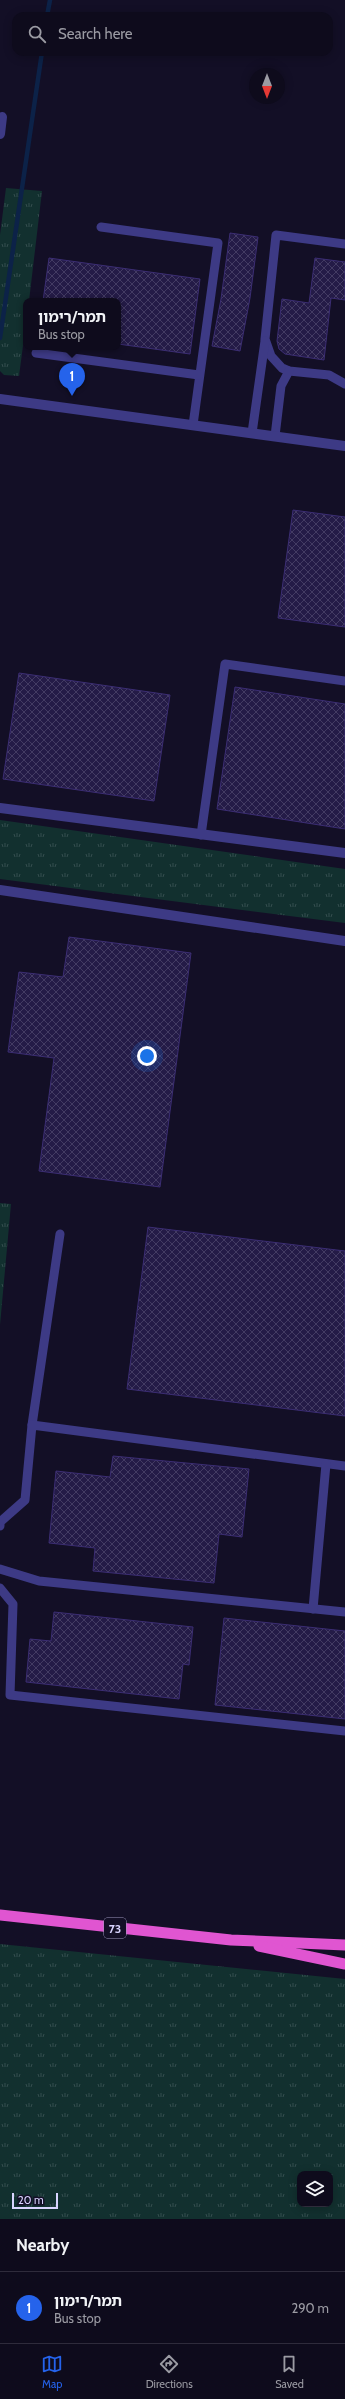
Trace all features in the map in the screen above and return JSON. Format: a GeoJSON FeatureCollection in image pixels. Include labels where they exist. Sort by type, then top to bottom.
{"type":"FeatureCollection","features":[{"type":"Feature","properties":{"kind":"highway","name":"73"},"geometry":{"type":"LineString","coordinates":[[0,1915],[231,1940],[345,1945]]}},
{"type":"Feature","properties":{"kind":"highway","name":"73"},"geometry":{"type":"LineString","coordinates":[[231,1940],[345,1964]]}},
{"type":"Feature","properties":{"kind":"street"},"geometry":{"type":"LineString","coordinates":[[0,134],[2,117]]}},
{"type":"Feature","properties":{"kind":"street"},"geometry":{"type":"LineString","coordinates":[[0,398],[345,446]]}},
{"type":"Feature","properties":{"kind":"street"},"geometry":{"type":"LineString","coordinates":[[0,808],[345,853]]}},
{"type":"Feature","properties":{"kind":"street"},"geometry":{"type":"LineString","coordinates":[[0,890],[345,941]]}},
{"type":"Feature","properties":{"kind":"lane"},"geometry":{"type":"LineString","coordinates":[[101,227],[218,243],[192,425]]}},
{"type":"Feature","properties":{"kind":"lane"},"geometry":{"type":"LineString","coordinates":[[252,433],[265,339],[276,235],[345,244]]}},
{"type":"Feature","properties":{"kind":"lane"},"geometry":{"type":"LineString","coordinates":[[265,339],[271,356],[282,368],[289,371],[329,375],[345,384]]}},
{"type":"Feature","properties":{"kind":"lane"},"geometry":{"type":"LineString","coordinates":[[36,353],[199,375]]}},
{"type":"Feature","properties":{"kind":"lane"},"geometry":{"type":"LineString","coordinates":[[275,436],[281,386],[289,371]]}},
{"type":"Feature","properties":{"kind":"lane"},"geometry":{"type":"LineString","coordinates":[[201,835],[225,664],[345,681]]}},
{"type":"Feature","properties":{"kind":"lane"},"geometry":{"type":"LineString","coordinates":[[0,1526],[0,1522],[25,1500],[32,1425],[60,1234]]}},
{"type":"Feature","properties":{"kind":"lane"},"geometry":{"type":"LineString","coordinates":[[32,1425],[345,1466]]}},
{"type":"Feature","properties":{"kind":"lane"},"geometry":{"type":"LineString","coordinates":[[313,1609],[326,1464]]}},
{"type":"Feature","properties":{"kind":"lane"},"geometry":{"type":"LineString","coordinates":[[0,1569],[39,1582],[345,1612]]}},
{"type":"Feature","properties":{"kind":"lane"},"geometry":{"type":"LineString","coordinates":[[0,1588],[13,1604],[10,1695],[345,1731]]}},
{"type":"Feature","properties":{"kind":"green space"},"geometry":{"type":"Polygon","coordinates":[[[6,188],[42,191],[29,298],[23,298],[23,346],[19,376],[4,375],[0,371],[0,235],[6,188]]]}},
{"type":"Feature","properties":{"kind":"green space"},"geometry":{"type":"Polygon","coordinates":[[[0,820],[345,869],[345,923],[0,879],[0,820]]]}},
{"type":"Feature","properties":{"kind":"green space"},"geometry":{"type":"Polygon","coordinates":[[[0,1203],[11,1204],[0,1325],[0,1203]]]}},
{"type":"Feature","properties":{"kind":"green space"},"geometry":{"type":"Polygon","coordinates":[[[0,1944],[345,1979],[345,2219],[0,2219],[0,1944]]]}},
{"type":"Feature","properties":{"kind":"building"},"geometry":{"type":"Polygon","coordinates":[[[230,233],[258,237],[250,298],[240,351],[212,346],[221,299],[230,233]]]}},
{"type":"Feature","properties":{"kind":"building"},"geometry":{"type":"Polygon","coordinates":[[[49,258],[200,279],[190,354],[121,344],[121,298],[43,298],[49,258]]]}},
{"type":"Feature","properties":{"kind":"building"},"geometry":{"type":"Polygon","coordinates":[[[315,258],[345,262],[345,300],[331,298],[324,360],[285,354],[279,349],[277,341],[282,299],[309,303],[315,258]]]}},
{"type":"Feature","properties":{"kind":"building"},"geometry":{"type":"Polygon","coordinates":[[[293,510],[345,517],[345,627],[278,618],[293,510]]]}},
{"type":"Feature","properties":{"kind":"building"},"geometry":{"type":"Polygon","coordinates":[[[19,673],[170,695],[154,801],[3,779],[19,673]]]}},
{"type":"Feature","properties":{"kind":"building"},"geometry":{"type":"Polygon","coordinates":[[[235,687],[345,704],[345,829],[217,809],[235,687]]]}},
{"type":"Feature","properties":{"kind":"building"},"geometry":{"type":"Polygon","coordinates":[[[69,937],[191,953],[160,1187],[39,1171],[54,1058],[8,1052],[19,972],[63,977],[69,937]]]}},
{"type":"Feature","properties":{"kind":"building"},"geometry":{"type":"Polygon","coordinates":[[[148,1227],[345,1251],[345,1416],[127,1389],[148,1227]]]}},
{"type":"Feature","properties":{"kind":"building"},"geometry":{"type":"Polygon","coordinates":[[[113,1456],[249,1469],[242,1537],[219,1534],[214,1583],[93,1571],[95,1548],[49,1543],[56,1471],[110,1477],[113,1456]]]}},
{"type":"Feature","properties":{"kind":"building"},"geometry":{"type":"Polygon","coordinates":[[[54,1612],[193,1627],[189,1665],[183,1664],[179,1699],[26,1682],[30,1639],[51,1641],[54,1612]]]}},
{"type":"Feature","properties":{"kind":"building"},"geometry":{"type":"Polygon","coordinates":[[[224,1618],[345,1631],[345,1719],[215,1705],[224,1618]]]}},
{"type":"Feature","properties":{"kind":"waterway"},"geometry":{"type":"LineString","coordinates":[[48,12],[50,0]]}},
{"type":"Feature","properties":{"kind":"waterway"},"geometry":{"type":"LineString","coordinates":[[0,338],[41,56]]}},
{"type":"Feature","properties":{"kind":"place","name":"תמר/רימון"},"geometry":{"type":"Point","coordinates":[72,396]}}]}
